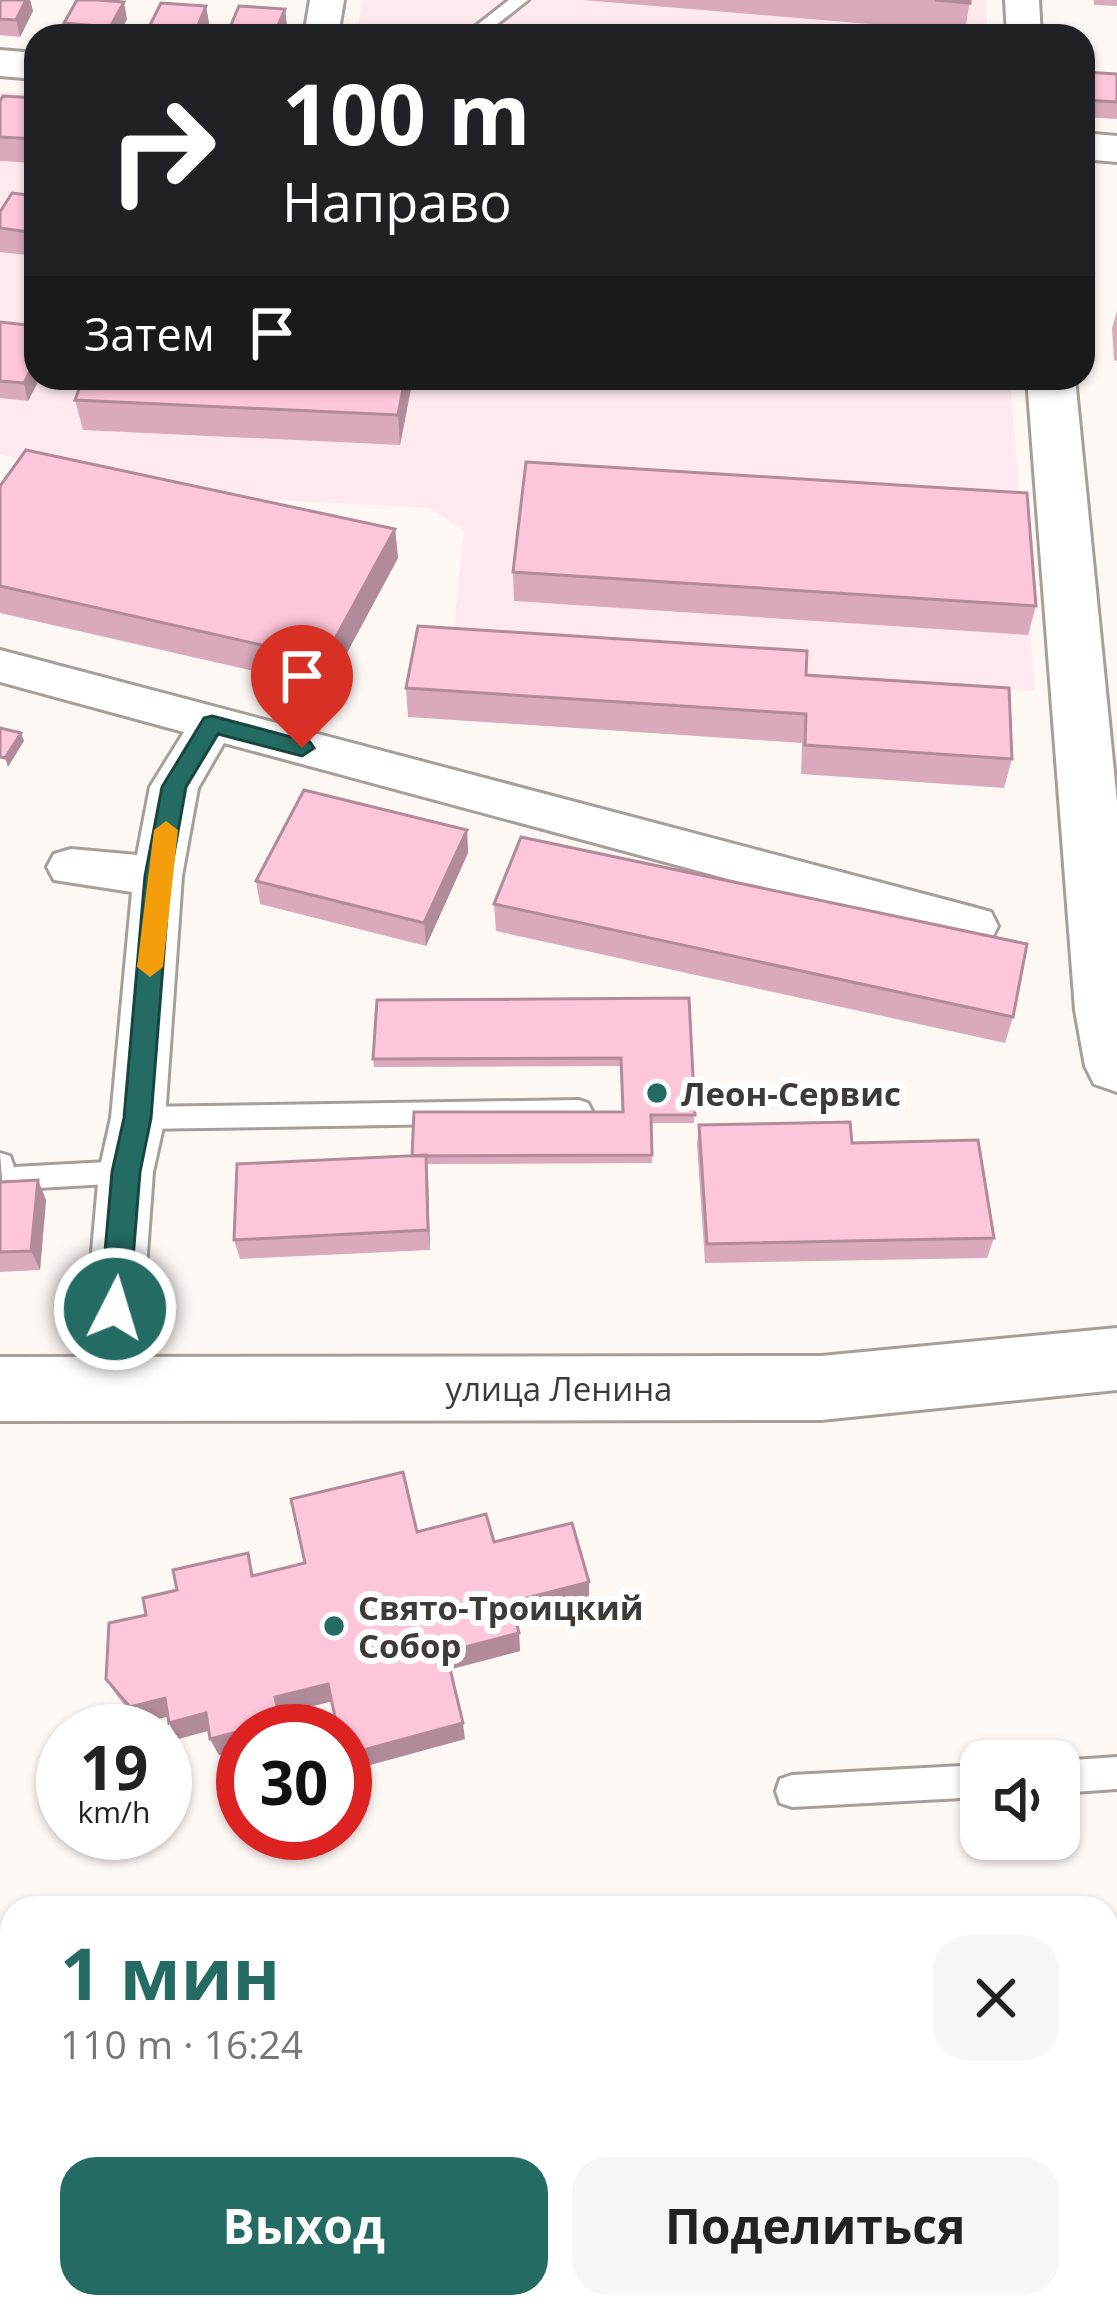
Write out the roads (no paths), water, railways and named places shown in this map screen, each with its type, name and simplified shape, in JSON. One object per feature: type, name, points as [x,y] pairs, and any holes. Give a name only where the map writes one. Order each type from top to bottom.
[{"type":"street","points":[[1052,390],[1106,1010],[1117,1066]]},
{"type":"street","points":[[0,666],[973,926]]},
{"type":"street","points":[[100,1387],[115,1309],[126,1172],[138,1118],[158,876],[174,787],[212,724]]},
{"type":"street","points":[[71,867],[158,876]]},
{"type":"street","name":"улица Ленина","points":[[0,1389],[821,1388],[1117,1359]]},
{"type":"lane","points":[[487,24],[520,0]]},
{"type":"lane","points":[[138,1118],[579,1111]]},
{"type":"lane","points":[[0,1164],[3,1179],[126,1172]]},
{"type":"lane","points":[[1080,1776],[1117,1774]]},
{"type":"lane","points":[[792,1791],[960,1782]]},
{"type":"place","name":"Леон-Сервис","points":[[657,1093]]},
{"type":"place","name":"Свято-Троицкий Собор","points":[[334,1626]]}]
